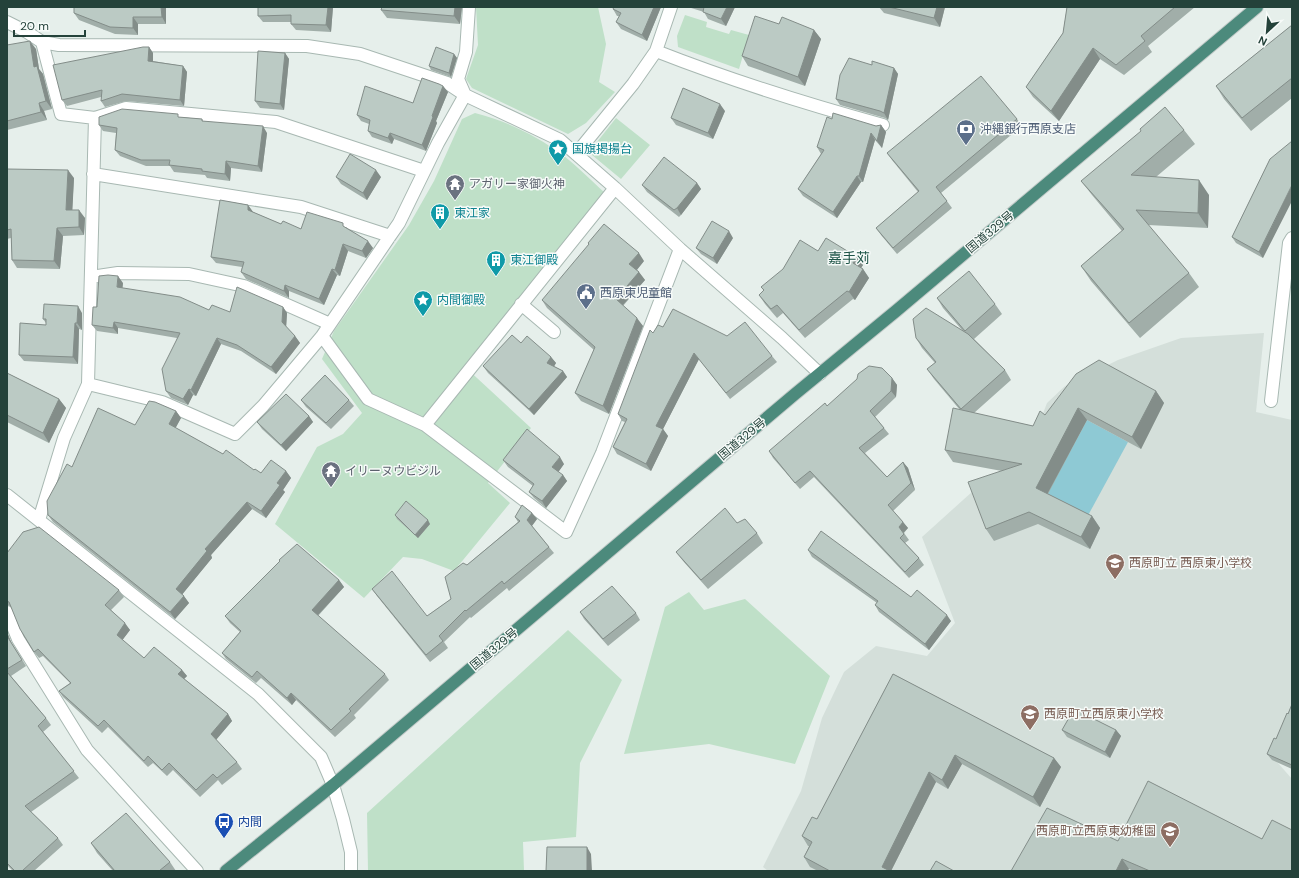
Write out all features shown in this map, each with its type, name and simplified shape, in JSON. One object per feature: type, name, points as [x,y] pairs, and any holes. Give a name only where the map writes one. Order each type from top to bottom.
[{"type":"highway","name":"国道329号","points":[[226,871],[333,785],[1257,7]]},
{"type":"street","points":[[465,95],[458,79],[466,52],[469,7]]},
{"type":"street","points":[[576,154],[633,84],[656,51],[671,7]]},
{"type":"street","points":[[7,22],[27,32],[42,42],[59,45],[307,46],[360,54],[447,83],[465,95],[560,140],[615,188],[680,249],[782,338],[820,374]]},
{"type":"street","points":[[42,42],[61,114],[95,118],[126,108],[276,122],[424,171]]},
{"type":"street","points":[[656,51],[755,86],[834,112],[883,126]]},
{"type":"street","points":[[88,384],[162,402],[235,434],[263,406],[322,336],[399,223],[438,143],[465,95]]},
{"type":"street","points":[[39,520],[64,438],[88,384],[95,118]]},
{"type":"street","points":[[93,174],[301,207],[390,236]]},
{"type":"street","points":[[425,425],[615,188]]},
{"type":"street","points":[[1271,402],[1289,243],[1292,238]]},
{"type":"street","points":[[322,336],[368,399],[425,425],[566,532],[602,453],[680,249]]},
{"type":"street","points":[[90,277],[118,272],[189,274],[244,286],[330,324]]},
{"type":"street","points":[[521,304],[554,332]]},
{"type":"street","points":[[7,495],[258,694],[321,757],[333,785],[351,852],[351,871]]},
{"type":"street","points":[[7,612],[18,640],[87,750],[197,871]]},
{"type":"shaded area","name":"西原町立 西原東小学校","points":[[1264,333],[1256,412],[1292,420],[1292,707],[1271,755],[1292,779],[1292,871],[768,871],[763,867],[801,791],[822,718],[844,672],[876,646],[927,656],[955,623],[922,537],[973,491],[1019,476],[1047,403],[1065,386],[1118,360],[1181,338]]},
{"type":"green space","points":[[476,7],[598,7],[606,44],[599,82],[615,92],[586,123],[568,134],[472,88],[466,79],[478,45]]},
{"type":"green space","points":[[685,15],[707,22],[706,27],[729,34],[731,30],[749,35],[739,69],[678,47],[677,36]]},
{"type":"green space","points":[[475,113],[499,120],[543,142],[580,169],[605,193],[464,366],[531,428],[488,483],[510,503],[454,571],[422,559],[403,557],[364,598],[275,524],[317,447],[343,434],[362,413],[322,359],[334,331],[409,225],[434,181],[462,119]]},
{"type":"green space","points":[[616,118],[650,145],[621,179],[592,155],[597,142]]},
{"type":"green space","points":[[689,592],[704,610],[745,599],[830,676],[795,764],[709,744],[624,754],[665,607]]},
{"type":"green space","points":[[568,630],[622,680],[580,763],[576,837],[523,842],[524,871],[368,871],[367,813]]},
{"type":"water","points":[[1087,420],[1128,442],[1085,521],[1044,500]]},
{"type":"building","points":[[74,7],[161,7],[162,17],[133,17],[133,28],[110,27],[74,13]]},
{"type":"building","points":[[258,7],[328,7],[326,25],[291,24],[291,15],[258,16]]},
{"type":"building","points":[[382,7],[455,7],[454,16],[381,10]]},
{"type":"building","points":[[614,7],[654,7],[642,35],[616,22],[621,13],[613,9]]},
{"type":"building","points":[[704,7],[727,7],[721,19],[703,12]]},
{"type":"building","points":[[889,7],[937,7],[934,18]]},
{"type":"building","points":[[1067,7],[1175,7],[1141,36],[1145,41],[1116,65],[1093,48],[1051,111],[1026,87],[1063,33]]},
{"type":"building","points":[[755,16],[779,24],[782,17],[814,30],[798,77],[742,56]]},
{"type":"building","points":[[1292,25],[1292,78],[1242,118],[1216,86]]},
{"type":"building","points":[[30,41],[34,67],[37,66],[46,101],[39,103],[41,112],[7,121],[7,45]]},
{"type":"building","points":[[149,47],[148,61],[183,66],[180,100],[122,94],[101,101],[102,90],[62,100],[53,65]]},
{"type":"building","points":[[436,47],[454,54],[449,73],[429,66]]},
{"type":"building","points":[[258,51],[285,53],[280,104],[255,101]]},
{"type":"building","points":[[849,58],[872,65],[872,61],[894,68],[884,113],[836,99],[840,75]]},
{"type":"building","points":[[981,76],[1017,119],[936,187],[947,201],[893,248],[876,228],[919,191],[887,153]]},
{"type":"building","points":[[422,78],[443,86],[422,145],[390,133],[388,138],[368,131],[370,120],[357,115],[365,86],[413,103]]},
{"type":"building","points":[[683,88],[720,104],[708,133],[671,118]]},
{"type":"building","points":[[1165,107],[1184,130],[1131,175],[1199,180],[1198,213],[1136,210],[1189,273],[1129,323],[1081,266],[1124,229],[1081,181],[1141,131],[1140,129]]},
{"type":"building","points":[[122,109],[178,114],[178,117],[202,119],[202,121],[263,126],[258,166],[226,161],[225,174],[202,171],[202,169],[169,165],[170,160],[141,160],[115,150],[117,128],[99,125],[99,117]]},
{"type":"building","points":[[833,113],[876,126],[881,125],[877,141],[871,133],[859,176],[857,176],[833,212],[798,189],[824,150],[817,147],[827,117],[832,119]]},
{"type":"building","points":[[1292,141],[1292,185],[1259,252],[1232,237],[1270,159]]},
{"type":"building","points":[[350,154],[376,170],[363,193],[336,177]]},
{"type":"building","points":[[664,157],[697,183],[674,210],[642,185]]},
{"type":"building","points":[[7,169],[68,170],[66,210],[79,210],[79,227],[57,228],[54,261],[12,260],[11,229],[7,230]]},
{"type":"building","points":[[220,200],[248,205],[248,210],[281,224],[283,221],[301,229],[307,212],[343,223],[343,226],[368,241],[362,251],[343,244],[335,270],[332,269],[319,299],[285,285],[284,291],[241,272],[244,262],[211,257]]},
{"type":"building","points":[[712,221],[729,231],[713,258],[696,248]]},
{"type":"building","points":[[604,224],[639,253],[629,264],[639,272],[616,299],[637,318],[603,406],[575,393],[595,347],[542,300]]},
{"type":"building","points":[[826,238],[857,257],[853,263],[863,269],[849,292],[847,291],[799,330],[777,305],[771,309],[759,295],[764,290],[761,287],[783,269],[800,240],[818,251]]},
{"type":"building","points":[[969,271],[995,304],[965,331],[937,298]]},
{"type":"building","points":[[99,276],[118,276],[117,287],[180,297],[209,310],[212,305],[230,312],[237,287],[283,307],[282,322],[295,336],[271,367],[237,345],[217,338],[191,390],[189,389],[183,399],[166,391],[162,369],[180,333],[114,322],[113,328],[92,325],[93,307],[97,307]]},
{"type":"building","points":[[44,304],[78,306],[77,323],[75,323],[73,357],[19,355],[20,323],[46,325],[46,319],[43,319]]},
{"type":"building","points":[[926,308],[968,334],[1005,370],[961,409],[927,369],[936,362],[916,338],[913,319]]},
{"type":"building","points":[[673,309],[727,336],[745,322],[772,356],[726,393],[694,353],[656,426],[663,429],[646,464],[613,447],[627,419],[618,414],[650,330],[653,333],[658,325],[663,327]]},
{"type":"building","points":[[512,335],[521,343],[527,336],[551,357],[547,363],[563,371],[529,409],[483,366]]},
{"type":"building","points":[[1099,360],[1156,391],[1132,437],[1078,408],[1036,488],[1092,516],[1081,537],[1029,512],[986,529],[968,482],[1022,464],[945,450],[953,408],[1033,426],[1040,411],[1045,415],[1076,374]]},
{"type":"building","points":[[869,366],[882,368],[892,378],[891,391],[870,411],[884,428],[859,448],[887,477],[903,462],[911,483],[888,505],[903,522],[899,527],[904,534],[900,538],[919,558],[905,572],[810,471],[795,483],[769,451],[825,403],[827,406],[857,379],[858,374]]},
{"type":"building","points":[[7,373],[59,399],[43,433],[7,415]]},
{"type":"building","points":[[325,375],[349,400],[326,423],[301,400]]},
{"type":"building","points":[[286,394],[309,416],[281,445],[257,422]]},
{"type":"building","points":[[149,401],[176,411],[169,424],[223,454],[226,450],[254,470],[255,469],[261,473],[271,460],[286,471],[277,483],[280,485],[261,511],[247,502],[205,549],[207,551],[176,589],[184,596],[170,612],[48,515],[47,501],[67,464],[72,467],[98,408],[135,425]]},
{"type":"building","points":[[527,429],[560,457],[552,467],[563,475],[542,501],[529,492],[534,484],[503,460]]},
{"type":"building","points":[[406,501],[428,520],[415,535],[395,515]]},
{"type":"building","points":[[522,505],[532,513],[527,520],[549,547],[504,584],[502,581],[466,611],[465,610],[439,636],[443,641],[426,655],[372,589],[392,571],[427,616],[451,599],[445,577],[463,563],[467,565],[520,521],[515,517]]},
{"type":"building","points":[[725,508],[737,523],[745,519],[757,533],[701,580],[676,552]]},
{"type":"building","points":[[39,527],[119,590],[105,605],[125,623],[117,635],[144,658],[154,647],[182,670],[178,674],[228,714],[211,734],[237,762],[217,778],[213,774],[196,790],[169,763],[162,770],[148,756],[144,761],[104,720],[98,726],[59,691],[71,683],[38,649],[34,652],[20,629],[9,602],[7,601],[7,553],[23,532]]},
{"type":"building","points":[[821,531],[911,597],[917,590],[947,615],[925,644],[875,605],[878,601],[808,550]]},
{"type":"building","points":[[297,544],[339,580],[312,610],[385,674],[349,709],[351,711],[331,730],[291,693],[287,698],[257,671],[252,677],[222,653],[241,631],[225,616],[280,561],[279,560]]},
{"type":"building","points":[[612,586],[636,613],[603,639],[580,612]]},
{"type":"building","points":[[7,636],[22,660],[7,669]]},
{"type":"building","points":[[7,672],[46,718],[38,726],[74,771],[25,806],[58,838],[22,871],[15,871],[7,863]]},
{"type":"building","points":[[893,674],[1054,758],[1033,797],[955,755],[942,780],[929,772],[882,867],[890,871],[830,871],[804,857],[812,842],[802,836],[812,817],[817,819]]},
{"type":"building","points":[[1292,704],[1292,765],[1267,754],[1274,738],[1276,739]]},
{"type":"building","points":[[1074,709],[1116,730],[1105,752],[1062,730]]},
{"type":"building","points":[[1148,781],[1262,839],[1272,820],[1292,830],[1292,871],[1150,871],[1122,859],[1116,871],[1011,871],[1047,808],[1118,841]]},
{"type":"building","points":[[126,813],[170,862],[159,871],[115,871],[91,843]]},
{"type":"building","points":[[547,847],[587,847],[587,871],[546,871]]},
{"type":"building","points":[[936,861],[954,871],[930,871]]},
{"type":"place","name":"沖縄銀行西原支店","points":[[966,146]]},
{"type":"place","name":"国旗掲揚台","points":[[558,166]]},
{"type":"place","name":"アガリー家御火神","points":[[455,201]]},
{"type":"place","name":"東江家","points":[[440,230]]},
{"type":"place","name":"東江御殿","points":[[496,277]]},
{"type":"place","name":"西原東児童館","points":[[586,310]]},
{"type":"place","name":"内間御殿","points":[[423,317]]},
{"type":"place","name":"イリーヌウビジル","points":[[331,488]]},
{"type":"place","name":"西原町立 西原東小学校","points":[[1115,580]]},
{"type":"place","name":"西原町立西原東小学校","points":[[1030,731]]},
{"type":"place","name":"内間","points":[[224,839]]},
{"type":"place","name":"西原町立西原東幼稚園","points":[[1170,848]]},
{"type":"district","name":"嘉手苅","points":[[849,258]]}]
